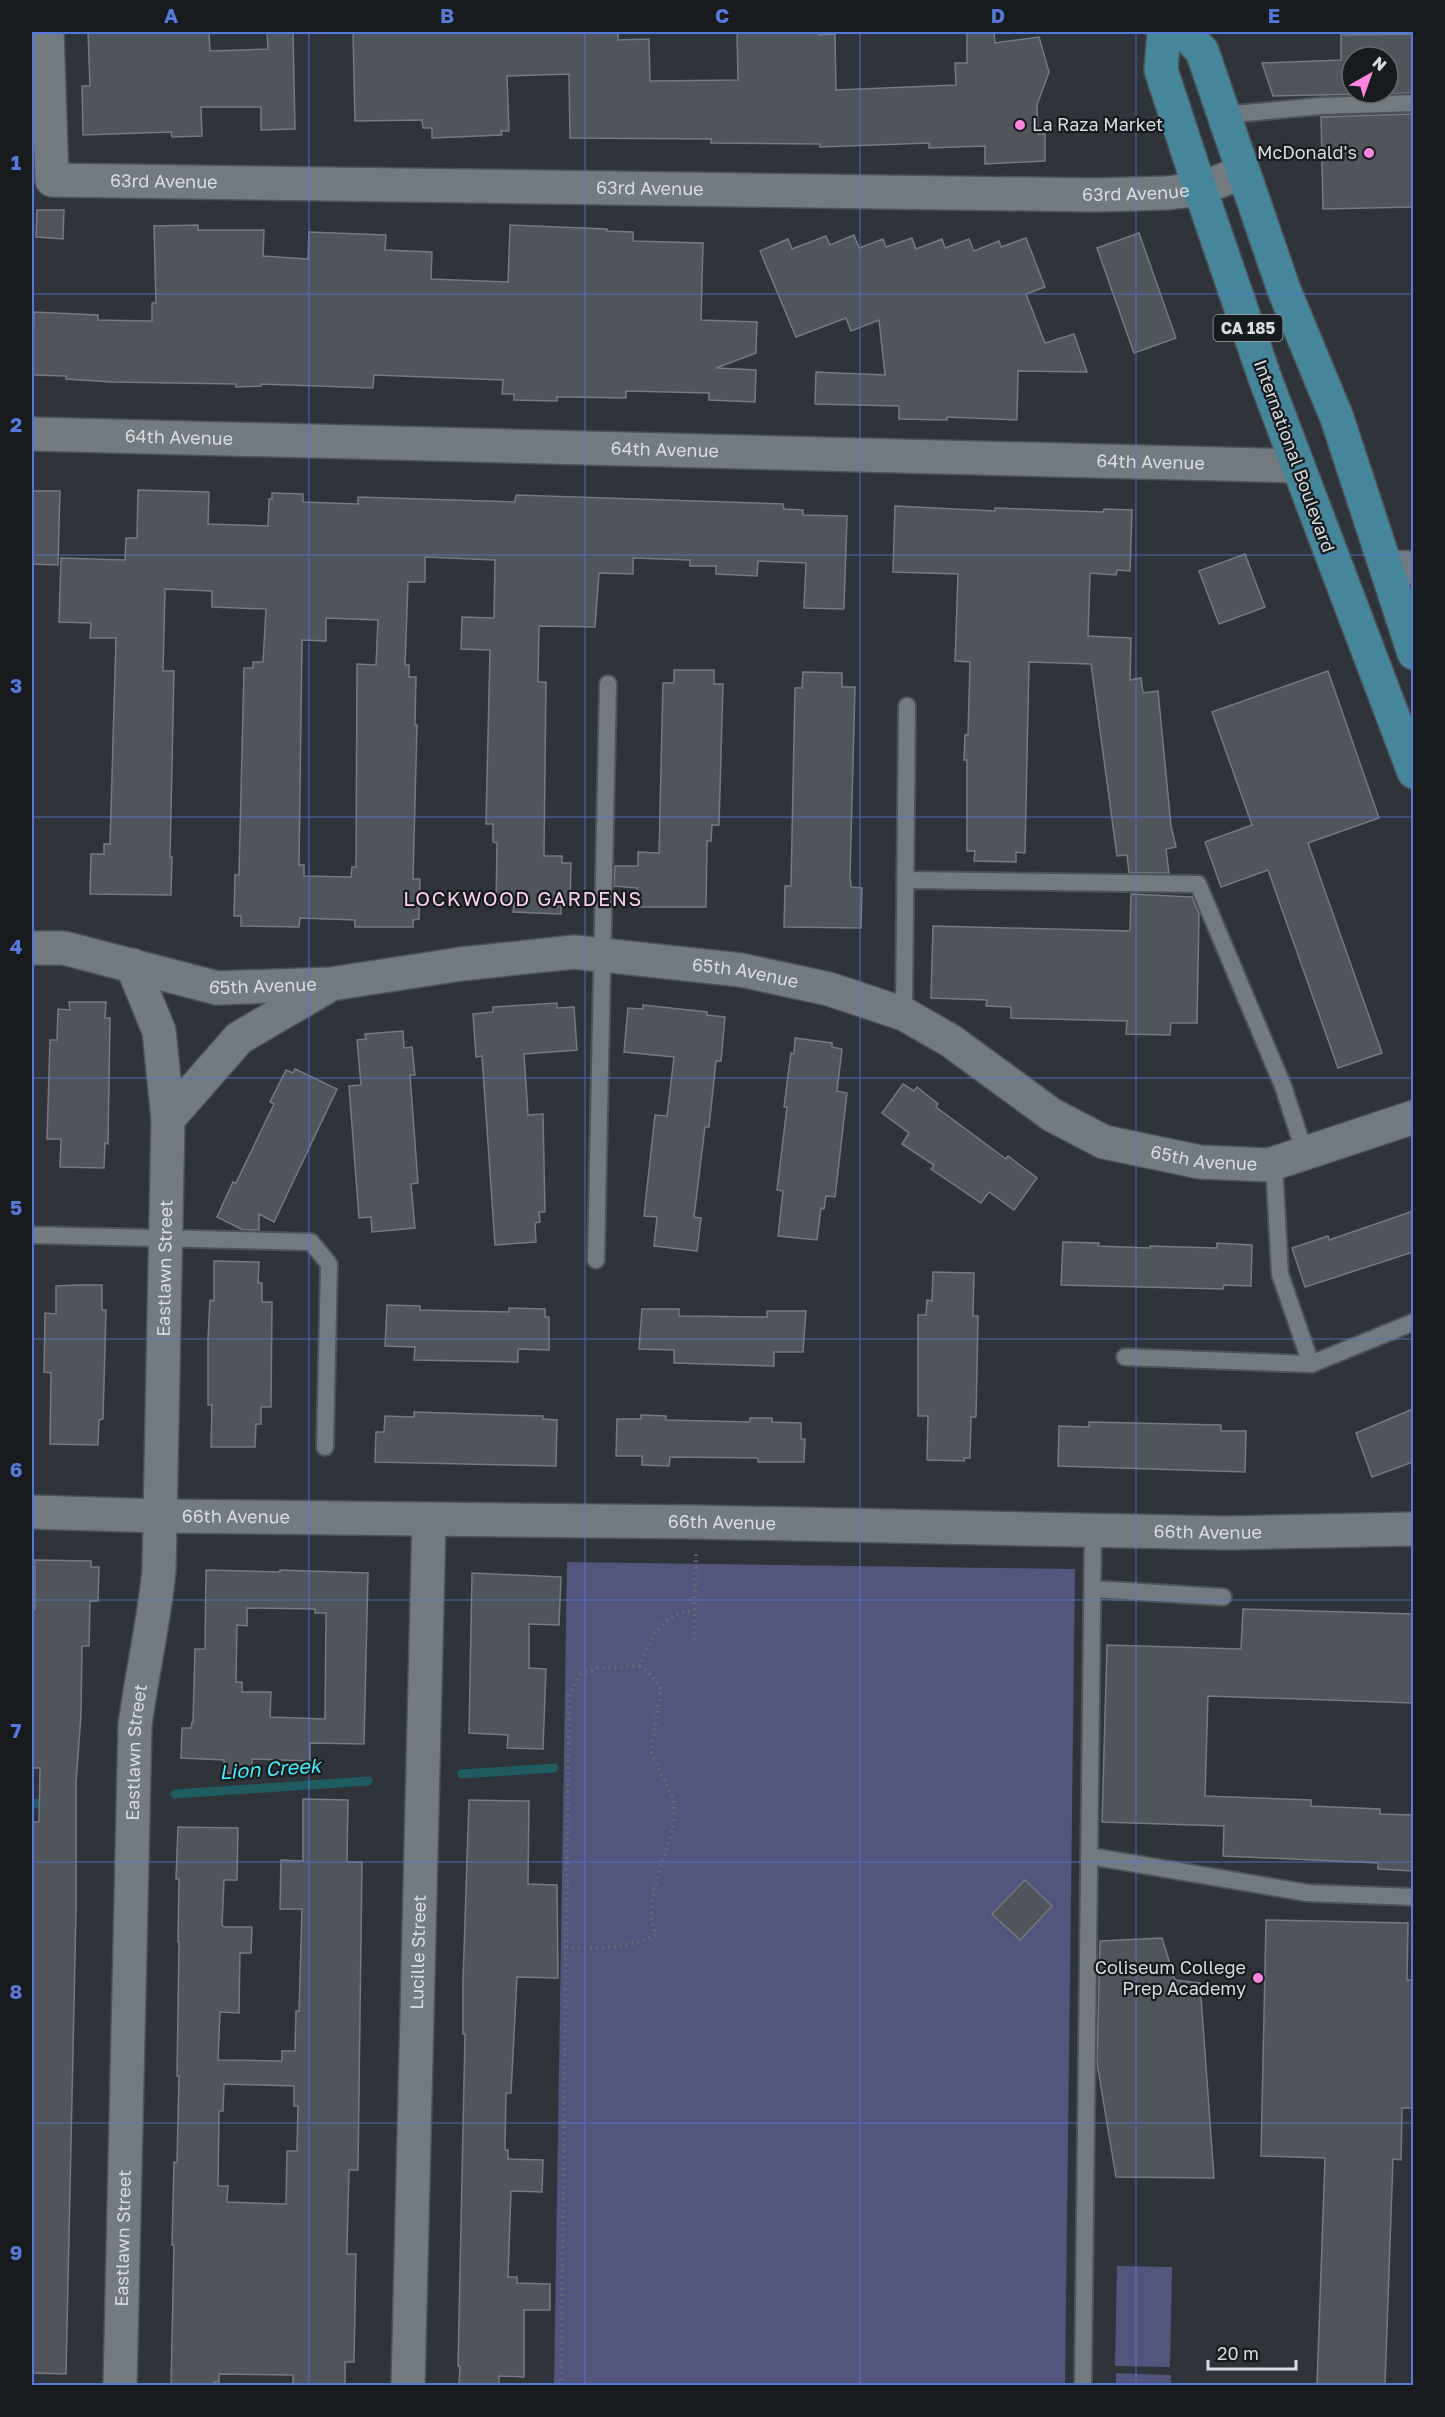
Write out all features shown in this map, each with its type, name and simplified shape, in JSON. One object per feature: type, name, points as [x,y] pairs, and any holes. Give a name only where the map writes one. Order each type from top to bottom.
[{"type":"main road","name":"International Boulevard","points":[[1164,32],[1161,70],[1200,189],[1269,389],[1413,772]]},
{"type":"main road","name":"CA 185","points":[[1184,32],[1202,51],[1284,290],[1400,567],[1413,653]]},
{"type":"street","name":"63rd Avenue","points":[[47,32],[52,180],[1076,195],[1167,193],[1200,189],[1243,172]]},
{"type":"street","name":"64th Avenue","points":[[32,434],[1298,466]]},
{"type":"street","name":"65th Avenue","points":[[32,948],[64,948],[217,988],[331,984],[460,964],[574,952],[741,970],[829,989],[904,1014],[951,1041],[1052,1116],[1104,1142],[1200,1162],[1274,1164],[1413,1117]]},
{"type":"street","name":"Eastlawn Street","points":[[120,2385],[135,1725],[155,1610],[159,1570],[168,1119],[159,1031],[132,965]]},
{"type":"street","points":[[168,1119],[238,1038],[331,984]]},
{"type":"street","name":"66th Avenue","points":[[32,1512],[1227,1533],[1413,1529]]},
{"type":"street","name":"Lucille Street","points":[[408,2385],[429,1519]]},
{"type":"lane","points":[[1224,115],[1321,106],[1413,103]]},
{"type":"lane","points":[[596,1260],[608,684]]},
{"type":"lane","points":[[904,1014],[907,706]]},
{"type":"lane","points":[[905,880],[1198,884],[1283,1086],[1305,1154]]},
{"type":"lane","points":[[1274,1164],[1280,1274],[1311,1364]]},
{"type":"lane","points":[[32,1235],[311,1242],[329,1264],[325,1447]]},
{"type":"lane","points":[[1125,1357],[1311,1364],[1413,1322]]},
{"type":"lane","points":[[1083,2385],[1093,1530]]},
{"type":"lane","points":[[1093,1589],[1223,1597]]},
{"type":"lane","points":[[1089,1856],[1308,1893],[1413,1897]]},
{"type":"path","points":[[694,1640],[696,1522]]},
{"type":"path","points":[[639,1666],[651,1640],[668,1618],[677,1612],[695,1610]]},
{"type":"path","points":[[561,2385],[566,1947],[569,1695],[581,1674],[598,1668],[639,1666],[651,1675],[661,1689],[651,1752],[674,1801],[673,1828],[654,1889],[651,1917],[656,1935],[635,1944],[614,1948],[566,1947]]},
{"type":"shaded area","points":[[567,1562],[1075,1569],[1065,2385],[554,2386]]},
{"type":"shaded area","points":[[1117,2266],[1172,2267],[1170,2367],[1115,2366]]},
{"type":"shaded area","points":[[1116,2373],[1171,2375],[1171,2385],[1116,2385]]},
{"type":"building","points":[[88,32],[209,32],[210,51],[268,49],[267,32],[293,32],[295,129],[261,130],[261,107],[201,107],[202,136],[172,137],[171,132],[83,135],[82,86],[90,86]]},
{"type":"building","points":[[353,32],[618,32],[618,40],[649,39],[650,81],[738,80],[737,32],[819,32],[819,35],[835,34],[836,90],[956,85],[955,63],[967,63],[967,32],[994,32],[995,43],[1039,37],[1049,72],[1037,105],[1038,134],[1045,134],[1045,161],[985,164],[985,146],[929,148],[929,143],[820,147],[820,144],[711,143],[711,139],[570,138],[569,74],[507,76],[509,131],[501,131],[502,135],[432,138],[432,128],[423,128],[422,120],[355,121]]},
{"type":"building","points":[[1413,34],[1413,93],[1400,93],[1400,45],[1341,45],[1341,35]]},
{"type":"building","points":[[1340,60],[1340,95],[1273,96],[1262,63]]},
{"type":"building","points":[[1413,114],[1413,207],[1323,209],[1321,117]]},
{"type":"building","points":[[37,210],[64,210],[63,239],[36,237]]},
{"type":"building","points":[[198,225],[198,230],[264,230],[263,256],[308,259],[309,232],[386,235],[385,250],[432,252],[431,279],[508,282],[510,225],[607,229],[607,231],[633,232],[633,241],[703,243],[701,320],[757,322],[756,353],[716,368],[756,370],[755,402],[709,400],[709,393],[626,391],[626,398],[557,397],[557,401],[514,400],[514,394],[502,394],[503,380],[374,375],[373,388],[261,384],[261,386],[236,387],[236,384],[112,382],[66,379],[66,376],[32,375],[34,312],[98,315],[98,320],[152,321],[152,303],[156,303],[154,226]]},
{"type":"building","points":[[1139,233],[1176,338],[1134,353],[1097,248]]},
{"type":"building","points":[[854,235],[859,248],[883,239],[886,247],[912,238],[916,249],[942,239],[945,248],[969,239],[974,251],[999,241],[1001,247],[1026,238],[1045,287],[1026,294],[1045,343],[1074,334],[1087,372],[1018,371],[1017,420],[947,417],[947,420],[899,419],[899,406],[815,404],[816,372],[885,375],[879,320],[851,331],[846,318],[796,337],[760,251],[788,239],[792,249],[826,236],[830,245]]},
{"type":"building","points":[[138,490],[209,492],[208,524],[268,526],[269,499],[272,499],[272,493],[303,494],[303,502],[358,504],[358,497],[515,502],[516,495],[783,504],[784,509],[803,510],[803,515],[847,516],[844,609],[804,608],[806,563],[758,561],[757,576],[716,574],[716,566],[690,566],[690,560],[633,558],[633,574],[599,573],[595,627],[539,626],[538,682],[546,682],[544,856],[562,856],[562,863],[571,863],[570,907],[561,906],[561,914],[513,912],[514,904],[496,903],[497,843],[493,842],[493,824],[486,824],[490,650],[461,649],[462,617],[494,618],[495,560],[425,557],[425,582],[408,582],[405,665],[409,665],[409,677],[416,677],[413,879],[420,879],[419,919],[413,920],[413,927],[355,927],[355,920],[300,918],[299,927],[241,926],[241,916],[234,916],[235,875],[239,875],[244,668],[253,668],[253,662],[263,662],[266,609],[212,607],[212,591],[165,589],[163,671],[174,671],[171,895],[90,894],[91,854],[104,854],[104,844],[110,844],[116,638],[90,638],[91,623],[59,622],[61,558],[125,560],[126,538],[137,538]],"holes":[[[326,618],[378,620],[376,665],[357,664],[356,867],[352,867],[351,877],[304,876],[304,865],[299,865],[302,640],[326,641]]]},
{"type":"building","points":[[32,491],[60,491],[58,565],[32,564]]},
{"type":"building","points":[[895,506],[995,511],[995,508],[1103,512],[1104,509],[1132,510],[1130,571],[1117,570],[1116,575],[1090,573],[1088,636],[1131,638],[1130,680],[1141,678],[1143,693],[1158,691],[1171,826],[1176,847],[1166,849],[1169,873],[1129,873],[1127,855],[1117,856],[1091,664],[1029,662],[1025,853],[1016,852],[1016,862],[974,861],[975,851],[967,851],[967,760],[964,760],[965,735],[968,735],[970,662],[955,661],[958,574],[893,572]]},
{"type":"building","points":[[1245,554],[1265,607],[1219,624],[1199,571]]},
{"type":"building","points":[[674,670],[714,670],[714,684],[723,684],[719,825],[712,825],[711,841],[707,841],[706,907],[637,907],[637,888],[614,886],[615,866],[638,866],[638,852],[659,853],[663,683],[674,683]]},
{"type":"building","points":[[1328,671],[1379,818],[1308,843],[1382,1053],[1338,1068],[1268,870],[1221,887],[1205,842],[1252,825],[1212,712]]},
{"type":"building","points":[[803,672],[842,673],[842,687],[855,687],[850,876],[851,887],[862,888],[861,928],[784,927],[785,886],[791,886],[795,688],[802,688]]},
{"type":"building","points":[[1131,894],[1192,897],[1199,914],[1197,1023],[1171,1023],[1170,1035],[1126,1034],[1127,1021],[1011,1018],[1011,1007],[986,1006],[987,1000],[931,998],[933,926],[1130,931]]},
{"type":"building","points":[[69,1002],[106,1002],[105,1018],[110,1018],[108,1144],[105,1143],[104,1168],[60,1167],[61,1139],[47,1139],[50,1040],[57,1040],[58,1009],[70,1010]]},
{"type":"building","points":[[557,1003],[557,1008],[574,1007],[577,1050],[524,1054],[528,1115],[543,1114],[545,1212],[539,1212],[540,1222],[535,1223],[536,1242],[495,1245],[482,1056],[476,1057],[473,1014],[493,1012],[493,1007]]},
{"type":"building","points":[[643,1005],[707,1012],[707,1015],[725,1017],[721,1061],[716,1061],[709,1127],[705,1127],[694,1217],[701,1218],[697,1251],[654,1246],[657,1217],[644,1216],[655,1115],[667,1116],[674,1057],[624,1052],[628,1008],[643,1009]]},
{"type":"building","points":[[403,1031],[404,1048],[412,1047],[415,1075],[410,1075],[418,1183],[411,1184],[415,1228],[372,1232],[371,1217],[359,1218],[349,1086],[361,1085],[357,1040],[366,1039],[365,1034]]},
{"type":"building","points":[[795,1038],[832,1043],[832,1047],[842,1049],[837,1091],[847,1093],[835,1197],[826,1196],[824,1209],[821,1208],[817,1240],[778,1236],[783,1191],[777,1190],[787,1107],[784,1107]]},
{"type":"building","points":[[295,1069],[337,1089],[274,1222],[259,1214],[259,1230],[243,1230],[217,1217],[274,1104],[270,1102],[286,1070],[293,1073]]},
{"type":"building","points":[[903,1084],[914,1091],[917,1087],[938,1104],[936,1107],[1006,1159],[1008,1156],[1037,1178],[1014,1210],[989,1192],[981,1203],[931,1169],[934,1165],[902,1144],[909,1133],[882,1113]]},
{"type":"building","points":[[1413,1211],[1413,1252],[1305,1287],[1292,1248],[1328,1236],[1329,1240]]},
{"type":"building","points":[[1063,1242],[1150,1248],[1150,1246],[1217,1248],[1217,1243],[1252,1245],[1251,1286],[1224,1285],[1223,1289],[1061,1285]]},
{"type":"building","points":[[214,1261],[259,1262],[258,1283],[262,1283],[262,1302],[272,1302],[271,1407],[261,1407],[261,1424],[256,1424],[255,1447],[211,1447],[212,1405],[208,1405],[208,1339],[210,1300],[214,1301]]},
{"type":"building","points":[[933,1272],[974,1273],[973,1316],[978,1316],[976,1417],[971,1417],[970,1458],[964,1458],[964,1461],[927,1460],[928,1416],[918,1416],[918,1315],[926,1315],[927,1300],[932,1301]]},
{"type":"building","points":[[102,1285],[102,1310],[106,1310],[103,1419],[99,1420],[98,1445],[50,1444],[51,1373],[44,1372],[45,1313],[56,1314],[56,1286]]},
{"type":"building","points":[[387,1305],[420,1306],[420,1310],[509,1312],[509,1308],[545,1309],[545,1317],[549,1317],[549,1350],[518,1349],[518,1362],[414,1360],[415,1347],[385,1346]]},
{"type":"building","points":[[642,1309],[679,1309],[679,1316],[767,1317],[767,1311],[806,1311],[803,1352],[774,1352],[774,1366],[674,1363],[674,1350],[639,1349]]},
{"type":"building","points":[[1413,1409],[1413,1462],[1372,1477],[1356,1433]]},
{"type":"building","points":[[414,1412],[543,1416],[543,1419],[557,1420],[556,1466],[375,1462],[376,1432],[384,1432],[385,1416],[414,1417]]},
{"type":"building","points":[[641,1415],[666,1416],[666,1420],[750,1422],[750,1418],[772,1418],[772,1422],[801,1423],[801,1439],[805,1439],[804,1462],[758,1462],[758,1458],[670,1457],[669,1466],[642,1465],[642,1456],[616,1456],[617,1419],[641,1419]]},
{"type":"building","points":[[1089,1422],[1221,1425],[1221,1431],[1246,1431],[1245,1472],[1058,1466],[1059,1426],[1089,1427]]},
{"type":"building","points":[[35,1560],[91,1561],[91,1567],[99,1567],[98,1601],[90,1601],[89,1646],[82,1646],[81,1715],[76,1783],[76,1912],[66,2374],[32,2373],[32,1822],[39,1822],[40,1768],[32,1768],[32,1609],[35,1609]]},
{"type":"building","points":[[206,1570],[368,1573],[364,1744],[310,1743],[310,1761],[252,1759],[252,1774],[224,1773],[224,1760],[181,1758],[182,1728],[191,1728],[193,1722],[195,1649],[205,1649]],"holes":[[[247,1608],[315,1609],[315,1613],[326,1613],[325,1719],[270,1717],[271,1692],[242,1692],[242,1682],[236,1682],[237,1625],[247,1626]]]},
{"type":"building","points":[[472,1573],[561,1577],[559,1625],[529,1624],[529,1668],[546,1669],[543,1749],[507,1748],[508,1735],[469,1733]]},
{"type":"building","points":[[1243,1609],[1413,1614],[1413,1703],[1208,1696],[1205,1796],[1311,1800],[1311,1806],[1380,1809],[1380,1814],[1413,1815],[1413,1871],[1378,1869],[1378,1863],[1223,1856],[1224,1826],[1102,1822],[1107,1645],[1241,1649]]},
{"type":"building","points":[[303,1799],[348,1800],[347,1862],[362,1862],[358,2170],[349,2170],[347,2248],[347,2254],[356,2254],[354,2362],[345,2362],[345,2385],[293,2385],[293,2375],[219,2374],[219,2382],[214,2382],[214,2385],[171,2385],[174,2162],[177,2162],[179,2076],[177,2076],[179,1879],[176,1879],[178,1827],[238,1828],[237,1880],[224,1880],[222,1925],[252,1927],[251,1953],[240,1953],[239,2013],[220,2012],[218,2060],[282,2061],[282,2051],[295,2051],[296,2011],[299,2011],[302,1909],[280,1909],[281,1860],[303,1861]],"holes":[[[224,2084],[294,2086],[294,2106],[298,2106],[297,2151],[287,2151],[286,2204],[227,2202],[228,2186],[218,2186],[219,2111],[223,2111]]]},
{"type":"building","points":[[469,1800],[529,1801],[528,1884],[557,1885],[558,1978],[517,1977],[511,2093],[506,2093],[505,2150],[508,2150],[508,2159],[543,2160],[542,2192],[511,2191],[508,2277],[517,2277],[517,2283],[550,2284],[550,2310],[524,2310],[524,2377],[499,2376],[499,2385],[459,2385],[460,2366],[458,2366],[465,2034],[463,2034],[463,1981]]},
{"type":"building","points":[[1025,1880],[1052,1906],[1020,1940],[992,1914]]},
{"type":"building","points":[[1266,1920],[1408,1923],[1407,1980],[1413,1980],[1413,2108],[1402,2108],[1401,2160],[1393,2159],[1385,2385],[1317,2385],[1325,2158],[1261,2156]]},
{"type":"building","points":[[1162,1938],[1175,1980],[1200,1983],[1214,2178],[1116,2177],[1097,2063],[1100,1941]]},
{"type":"waterway","name":"Lion Creek","points":[[462,1774],[554,1768]]},
{"type":"waterway","name":"Lion Creek","points":[[175,1794],[368,1781]]},
{"type":"waterway","name":"Lion Creek","points":[[32,1804],[51,1802]]},
{"type":"place","name":"La Raza Market","points":[[1020,125]]},
{"type":"place","name":"McDonald's","points":[[1369,153]]},
{"type":"place","name":"Coliseum College Prep Academy","points":[[1258,1978]]},
{"type":"district","name":"LOCKWOOD GARDENS","points":[[523,899]]}]
